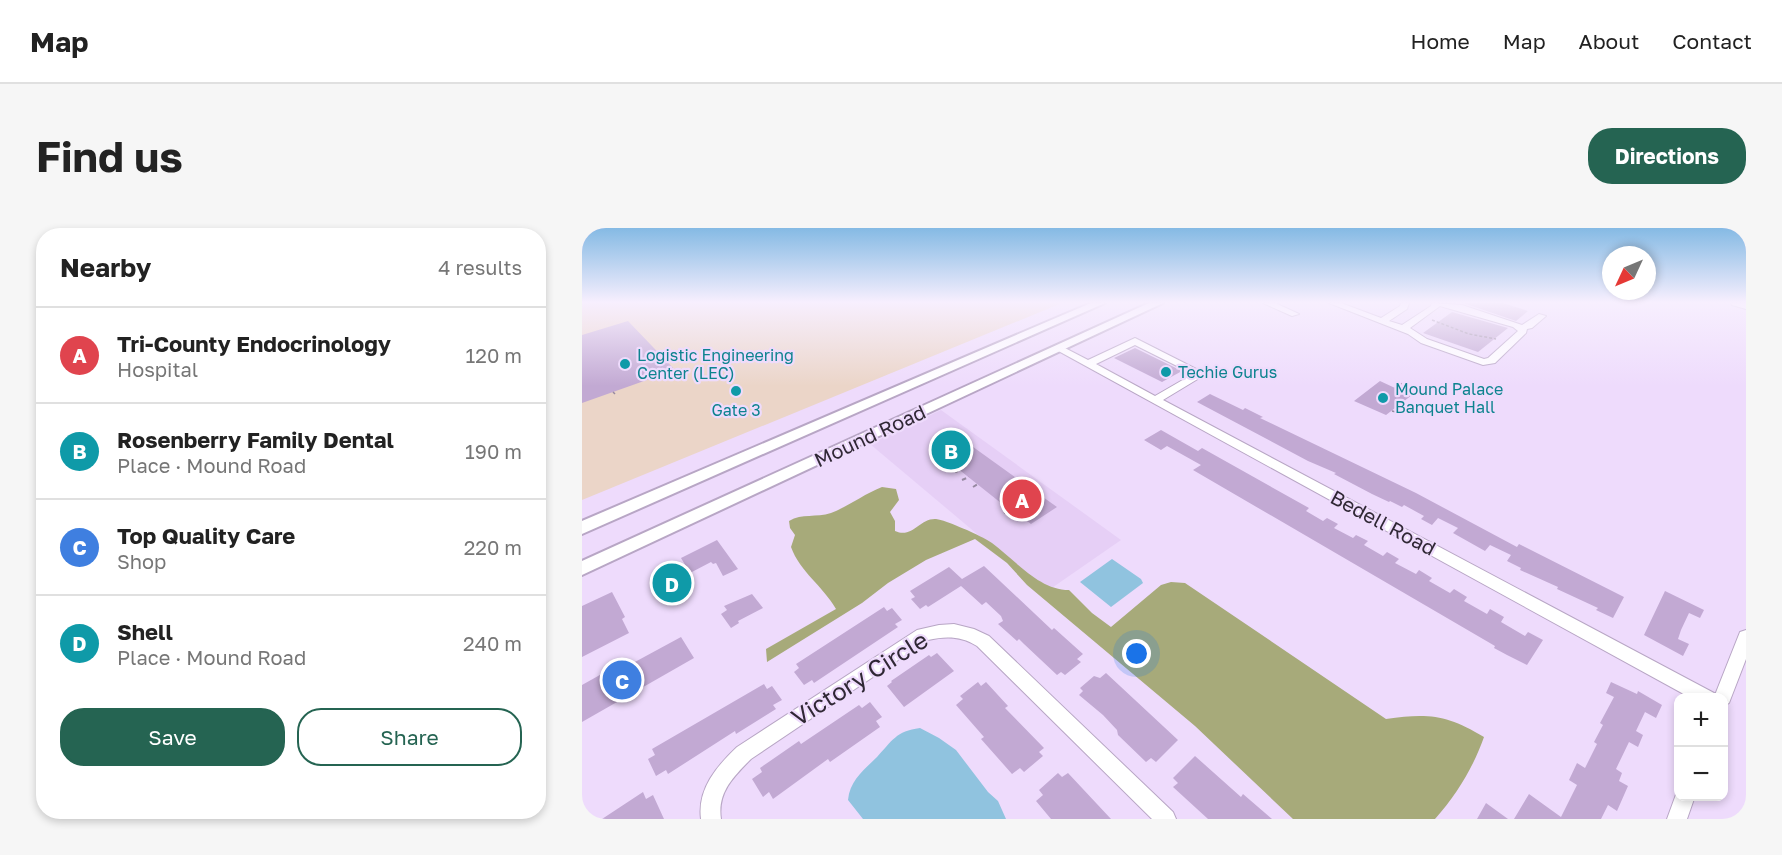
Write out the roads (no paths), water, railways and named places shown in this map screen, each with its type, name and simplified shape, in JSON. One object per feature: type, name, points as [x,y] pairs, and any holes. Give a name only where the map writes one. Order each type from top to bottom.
[{"type":"main road","name":"Mound Road","points":[[582,528],[1037,331]]},
{"type":"main road","points":[[1066,331],[1088,335]]},
{"type":"main road","name":"Mound Road","points":[[582,568],[1098,331]]},
{"type":"main road","points":[[975,358],[990,365],[994,372],[976,387]]},
{"type":"main road","points":[[582,537],[775,453],[786,440]]},
{"type":"street","points":[[1406,331],[1424,341],[1486,362],[1491,361],[1522,331]]},
{"type":"street","points":[[1088,364],[1135,341],[1201,374],[1155,400]]},
{"type":"street","name":"Bedell Road","points":[[1058,348],[1699,693]]},
{"type":"street","name":"Victory Circle","points":[[711,819],[712,799],[718,782],[728,768],[744,753],[923,635],[940,630],[954,630],[970,633],[983,640],[1166,819]]},
{"type":"street","points":[[1725,693],[1746,637]]},
{"type":"street","points":[[1677,819],[1683,801]]},
{"type":"water","points":[[1112,559],[1141,579],[1143,583],[1111,607],[1080,582]]},
{"type":"water","points":[[920,728],[956,750],[988,792],[998,801],[1006,819],[863,819],[848,800],[855,781],[895,738],[912,729]]},
{"type":"place","name":"Logistic Engineering Center (LEC)","points":[[625,364]]},
{"type":"place","name":"Techie Gurus","points":[[1166,372]]},
{"type":"place","name":"Gate 3","points":[[736,391]]},
{"type":"place","name":"Mound Palace Banquet Hall","points":[[1383,398]]},
{"type":"place","name":"Rosenberry Family Dental","points":[[951,450]]},
{"type":"place","name":"Tri-County Endocrinology","points":[[1022,499]]},
{"type":"place","name":"Shell","points":[[672,583]]},
{"type":"place","name":"Top Quality Care","points":[[622,680]]}]
